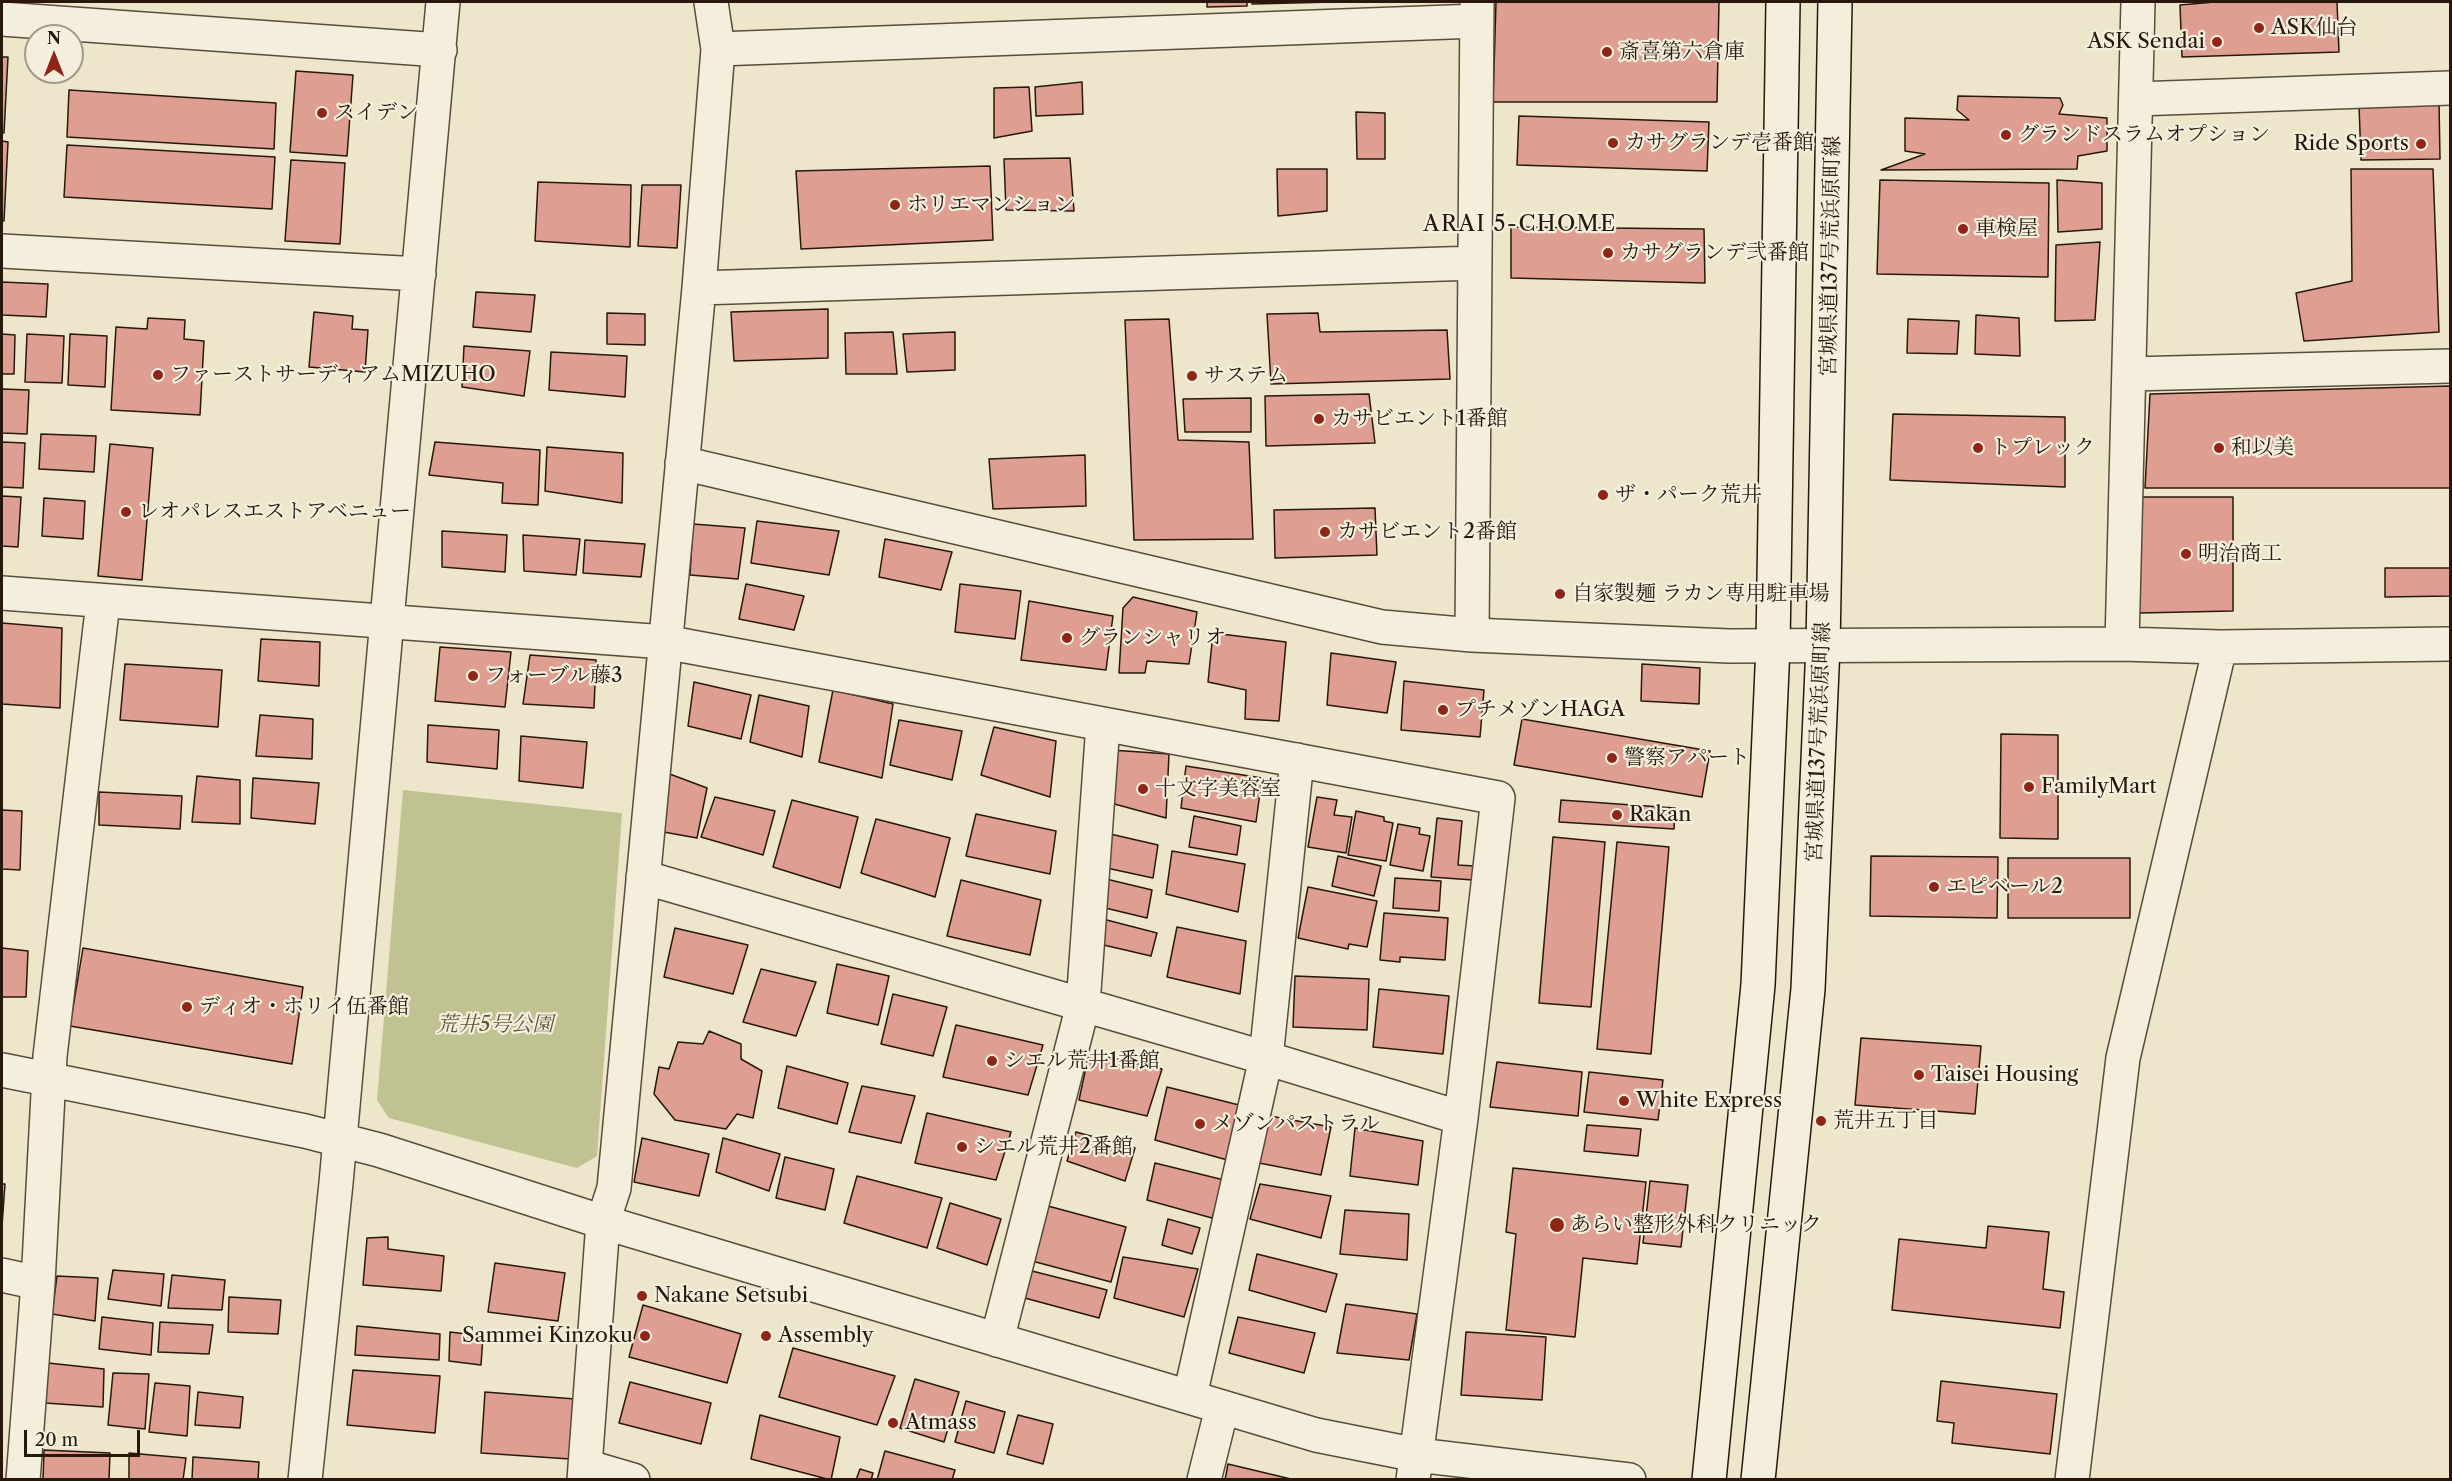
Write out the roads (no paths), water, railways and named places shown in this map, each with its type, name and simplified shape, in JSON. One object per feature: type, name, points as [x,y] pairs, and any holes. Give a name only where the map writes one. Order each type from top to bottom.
[{"type":"street","points":[[305,1479],[340,1140],[443,2]]},
{"type":"street","points":[[633,1479],[585,1473],[603,1222],[614,1188],[699,288],[718,49],[711,2]]},
{"type":"street","points":[[1709,1479],[1758,985],[1773,646],[1783,2]]},
{"type":"street","name":"宮城県道137号荒浜原町線","points":[[1758,1479],[1808,989],[1823,646],[1835,2]]},
{"type":"street","points":[[2122,644],[2138,2]]},
{"type":"street","points":[[718,49],[1477,11],[1472,635]]},
{"type":"street","points":[[2,19],[440,50]]},
{"type":"street","points":[[2136,99],[2451,88]]},
{"type":"street","points":[[2,251],[419,274]]},
{"type":"street","points":[[699,288],[1475,263]]},
{"type":"street","points":[[2130,374],[2451,366]]},
{"type":"street","points":[[682,463],[1382,627],[1472,635],[1773,646],[2122,644],[2220,647],[2451,644]]},
{"type":"street","points":[[2,593],[665,642],[1498,798],[1461,1118],[1415,1467]]},
{"type":"street","points":[[23,1479],[38,1283],[48,1081],[103,602]]},
{"type":"street","points":[[2072,1479],[2123,1058],[2220,647]]},
{"type":"street","points":[[997,1340],[1083,1005],[1103,724]]},
{"type":"street","points":[[1190,1396],[1266,1058],[1297,760]]},
{"type":"street","points":[[643,876],[1266,1058],[1461,1118]]},
{"type":"street","points":[[2,1070],[305,1131],[379,1150],[603,1222],[1190,1396],[1222,1408],[1415,1467],[1629,1479]]},
{"type":"street","points":[[2,1275],[38,1283]]},
{"type":"street","points":[[1204,1479],[1222,1408]]},
{"type":"place","name":"ASK仙台","points":[[2259,28]]},
{"type":"place","name":"ASK Sendai","points":[[2217,42]]},
{"type":"place","name":"斎喜第六倉庫","points":[[1607,52]]},
{"type":"place","name":"スイデン","points":[[322,113]]},
{"type":"place","name":"グランドスラムオプション","points":[[2006,135]]},
{"type":"place","name":"カサグランデ壱番館","points":[[1613,143]]},
{"type":"place","name":"Ride Sports","points":[[2421,144]]},
{"type":"place","name":"ホリエマンション","points":[[895,205]]},
{"type":"place","name":"車検屋","points":[[1963,229]]},
{"type":"place","name":"カサグランデ弐番館","points":[[1608,253]]},
{"type":"place","name":"ファーストサーディアムMIZUHO","points":[[158,375]]},
{"type":"place","name":"サステム","points":[[1192,376]]},
{"type":"place","name":"カサビエント1番館","points":[[1319,419]]},
{"type":"place","name":"トプレック","points":[[1978,448]]},
{"type":"place","name":"和以美","points":[[2219,448]]},
{"type":"place","name":"ザ・パーク荒井","points":[[1603,495]]},
{"type":"place","name":"レオパレスエストアベニュー","points":[[126,512]]},
{"type":"place","name":"カサビエント2番館","points":[[1325,532]]},
{"type":"place","name":"明治商工","points":[[2186,554]]},
{"type":"place","name":"自家製麺 ラカン専用駐車場","points":[[1560,594]]},
{"type":"place","name":"グランシャリオ","points":[[1067,638]]},
{"type":"place","name":"フォーブル藤3","points":[[473,676]]},
{"type":"place","name":"プチメゾンHAGA","points":[[1443,710]]},
{"type":"place","name":"警察アパート","points":[[1612,758]]},
{"type":"place","name":"FamilyMart","points":[[2029,787]]},
{"type":"place","name":"十文字美容室","points":[[1143,789]]},
{"type":"place","name":"Rakan","points":[[1617,815]]},
{"type":"place","name":"エピベール2","points":[[1934,887]]},
{"type":"place","name":"ディオ・ホリイ伍番館","points":[[187,1007]]},
{"type":"place","name":"シエル荒井1番館","points":[[992,1061]]},
{"type":"place","name":"Taisei Housing","points":[[1919,1075]]},
{"type":"place","name":"White Express","points":[[1624,1101]]},
{"type":"place","name":"荒井五丁目","points":[[1821,1121]]},
{"type":"place","name":"メゾンパストラル","points":[[1200,1124]]},
{"type":"place","name":"シエル荒井2番館","points":[[962,1147]]},
{"type":"place","name":"あらい整形外科クリニック","points":[[1557,1225]]},
{"type":"place","name":"Nakane Setsubi","points":[[642,1296]]},
{"type":"place","name":"Sammei Kinzoku","points":[[645,1336]]},
{"type":"place","name":"Assembly","points":[[766,1336]]},
{"type":"place","name":"Atmass","points":[[893,1423]]},
{"type":"district","name":"ARAI 5-CHOME","points":[[1520,225]]},
{"type":"park label","name":"荒井5号公園","points":[[495,1025]]}]
